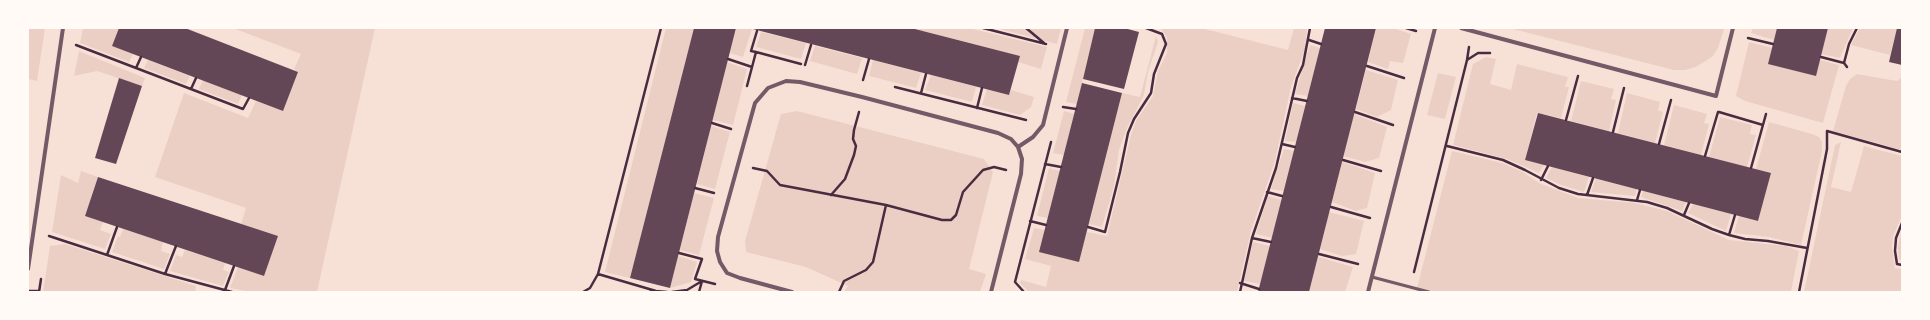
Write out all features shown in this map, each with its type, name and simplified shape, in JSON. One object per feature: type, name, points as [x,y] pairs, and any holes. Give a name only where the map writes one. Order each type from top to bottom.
[{"type":"street","points":[[28,269],[63,28]]},
{"type":"street","points":[[1018,147],[1033,137],[1043,124],[1067,28]]},
{"type":"street","points":[[1368,292],[1435,28]]},
{"type":"street","points":[[1462,28],[1716,96],[1733,28]]},
{"type":"street","points":[[792,292],[727,273],[720,262],[717,251],[718,237],[755,103],[768,88],[786,81],[800,82],[862,97],[998,133],[1011,138],[1018,147],[1022,159],[1021,174],[991,292]]},
{"type":"lane","points":[[1372,277],[1429,292]]},
{"type":"path","points":[[583,292],[590,288],[598,274],[661,28]]},
{"type":"path","points":[[983,28],[1062,48]]},
{"type":"path","points":[[1026,28],[1044,43]]},
{"type":"path","points":[[1088,228],[1104,232],[1120,172],[1128,133],[1134,119],[1151,92],[1154,74],[1166,44],[1162,34],[1146,28]]},
{"type":"path","points":[[1240,292],[1240,283],[1252,238],[1268,192],[1282,144],[1292,98],[1309,40],[1310,28]]},
{"type":"path","points":[[1406,28],[1416,31]]},
{"type":"path","points":[[1844,63],[1849,44],[1857,28]]},
{"type":"path","points":[[757,31],[751,51],[812,67]]},
{"type":"path","points":[[1748,38],[1773,44]]},
{"type":"path","points":[[61,39],[243,109],[249,98]]},
{"type":"path","points":[[1309,40],[1321,44]]},
{"type":"path","points":[[805,66],[811,45]]},
{"type":"path","points":[[746,88],[756,52]]},
{"type":"path","points":[[1410,287],[1447,146],[1467,60],[1478,53],[1497,55]]},
{"type":"path","points":[[136,68],[141,57]]},
{"type":"path","points":[[1821,57],[1844,63],[1847,67]]},
{"type":"path","points":[[728,59],[752,67]]},
{"type":"path","points":[[863,80],[869,59]]},
{"type":"path","points":[[1366,66],[1404,78]]},
{"type":"path","points":[[921,93],[926,74]]},
{"type":"path","points":[[1571,74],[1586,78]]},
{"type":"path","points":[[1566,120],[1578,76]]},
{"type":"path","points":[[191,89],[196,78]]},
{"type":"path","points":[[831,195],[845,179],[856,146],[853,139],[854,130],[862,97],[868,81],[856,78]]},
{"type":"path","points":[[891,86],[1055,128],[1030,221],[1016,282],[1024,292]]},
{"type":"path","points":[[1613,132],[1625,88],[1617,86]]},
{"type":"path","points":[[977,108],[982,88]]},
{"type":"path","points":[[1292,98],[1306,101]]},
{"type":"path","points":[[1659,144],[1671,99],[1678,101]]},
{"type":"path","points":[[1060,106],[1076,109]]},
{"type":"path","points":[[1711,110],[1763,125]]},
{"type":"path","points":[[1355,112],[1392,125]]},
{"type":"path","points":[[1705,156],[1718,112]]},
{"type":"path","points":[[1751,168],[1766,114]]},
{"type":"path","points":[[712,123],[735,130]]},
{"type":"path","points":[[1799,292],[1827,149],[1827,131],[1902,152]]},
{"type":"path","points":[[1282,144],[1295,147]]},
{"type":"path","points":[[1447,146],[1503,160],[1559,188],[1587,195],[1637,200],[1668,208],[1712,229],[1729,235],[1745,239],[1768,241],[1807,248]]},
{"type":"path","points":[[1342,160],[1381,171]]},
{"type":"path","points":[[739,164],[767,171],[780,185],[886,205],[942,220],[951,220],[956,215],[963,192],[983,170],[994,167],[1041,178]]},
{"type":"path","points":[[1045,164],[1061,167]]},
{"type":"path","points":[[1542,180],[1548,166]]},
{"type":"path","points":[[1587,195],[1593,178]]},
{"type":"path","points":[[696,188],[718,194]]},
{"type":"path","points":[[1637,200],[1640,190]]},
{"type":"path","points":[[1268,192],[1282,196]]},
{"type":"path","points":[[1684,215],[1689,203]]},
{"type":"path","points":[[839,292],[844,281],[866,270],[873,262],[886,205]]},
{"type":"path","points":[[1331,207],[1370,218]]},
{"type":"path","points":[[1729,235],[1735,215]]},
{"type":"path","points":[[1030,221],[1046,225]]},
{"type":"path","points":[[1902,223],[1896,238],[1895,251],[1897,264],[1902,265]]},
{"type":"path","points":[[107,255],[117,227]]},
{"type":"path","points":[[34,232],[165,274],[232,292]]},
{"type":"path","points":[[1252,238],[1271,242]]},
{"type":"path","points":[[165,274],[176,246]]},
{"type":"path","points":[[704,252],[696,279],[718,285]]},
{"type":"path","points":[[679,253],[702,259]]},
{"type":"path","points":[[1319,254],[1359,264]]},
{"type":"path","points":[[225,290],[234,266]]},
{"type":"path","points":[[598,274],[656,291],[667,292]]},
{"type":"path","points":[[672,292],[687,290],[702,281]]},
{"type":"path","points":[[699,292],[702,281]]},
{"type":"path","points":[[1240,283],[1259,289]]},
{"type":"path","points":[[590,288],[592,292]]},
{"type":"path","points":[[28,291],[39,291]]},
{"type":"path","points":[[650,292],[656,291]]},
{"type":"shaded area","points":[[28,28],[45,28],[37,81],[28,79]]},
{"type":"shaded area","points":[[83,28],[119,28],[112,46],[133,54],[129,62],[80,43]]},
{"type":"shaded area","points":[[233,28],[375,28],[317,292],[250,292],[230,288],[238,267],[264,276],[277,236],[241,224],[246,208],[155,177],[184,93],[248,118],[256,101],[283,111],[298,72],[294,69],[301,54]]},
{"type":"shaded area","points":[[666,28],[694,28],[630,278],[605,272]]},
{"type":"shaded area","points":[[736,28],[752,29],[743,57],[730,53]]},
{"type":"shaded area","points":[[911,28],[969,28],[1047,47],[1041,69],[1018,62],[1020,56]]},
{"type":"shaded area","points":[[996,28],[1061,28],[1057,44]]},
{"type":"shaded area","points":[[1085,28],[1095,28],[1077,104],[1066,102]]},
{"type":"shaded area","points":[[1161,28],[1201,28],[1288,50],[1294,28],[1307,28],[1305,49],[1291,87],[1275,161],[1251,231],[1237,292],[1029,292],[1020,283],[1021,280],[1046,287],[1051,266],[1025,259],[1034,228],[1045,230],[1079,262],[1087,232],[1107,236],[1131,135],[1136,121],[1153,96],[1158,71],[1167,53],[1167,38]]},
{"type":"shaded area","points":[[1376,28],[1393,28],[1411,34],[1403,63],[1390,61],[1388,69],[1368,62]]},
{"type":"shaded area","points":[[1509,28],[1724,29],[1718,48],[1713,56],[1696,67],[1685,70],[1674,70]]},
{"type":"shaded area","points":[[1753,28],[1777,28],[1774,40],[1751,33]]},
{"type":"shaded area","points":[[1828,28],[1853,28],[1840,58],[1821,54]]},
{"type":"shaded area","points":[[1860,28],[1897,28],[1890,55],[1851,45]]},
{"type":"shaded area","points":[[761,32],[806,43],[801,59],[756,47]]},
{"type":"shaded area","points":[[1156,36],[1158,42],[1148,72],[1144,95],[1127,128],[1119,150],[1114,186],[1102,227],[1089,224],[1122,93],[1140,97]]},
{"type":"shaded area","points":[[1749,42],[1839,65],[1823,123],[1745,101],[1736,96]]},
{"type":"shaded area","points":[[1310,45],[1320,48],[1308,96],[1295,94]]},
{"type":"shaded area","points":[[815,46],[862,58],[857,74],[810,61]]},
{"type":"shaded area","points":[[79,51],[145,78],[142,86],[97,71],[74,76]]},
{"type":"shaded area","points":[[1486,57],[1496,59],[1490,84],[1511,90],[1517,64],[1568,77],[1565,87],[1569,87],[1561,118],[1537,113],[1525,160],[1544,165],[1539,173],[1507,159],[1453,145],[1473,64]]},
{"type":"shaded area","points":[[148,60],[190,76],[186,84],[144,68]]},
{"type":"shaded area","points":[[873,60],[921,73],[916,88],[869,76]]},
{"type":"shaded area","points":[[727,62],[747,69],[733,125],[713,120]]},
{"type":"shaded area","points":[[1366,70],[1398,80],[1391,110],[1377,117],[1356,109]]},
{"type":"shaded area","points":[[1438,73],[1456,77],[1445,119],[1427,115]]},
{"type":"shaded area","points":[[1857,74],[1897,81],[1902,77],[1902,150],[1833,131],[1846,86],[1850,79]]},
{"type":"shaded area","points":[[931,75],[976,87],[972,102],[925,90]]},
{"type":"shaded area","points":[[203,80],[242,95],[238,104],[199,89]]},
{"type":"shaded area","points":[[1581,81],[1614,89],[1611,99],[1616,100],[1609,131],[1571,121]]},
{"type":"shaded area","points":[[987,89],[1009,95],[1011,90],[1034,97],[1031,107],[1020,115],[982,105]]},
{"type":"shaded area","points":[[1627,93],[1660,102],[1658,110],[1663,112],[1655,143],[1618,133]]},
{"type":"shaded area","points":[[1293,103],[1305,106],[1296,142],[1285,141]]},
{"type":"shaded area","points":[[1674,105],[1707,114],[1704,123],[1709,124],[1701,155],[1664,145]]},
{"type":"shaded area","points":[[797,111],[984,159],[993,172],[969,269],[986,274],[980,292],[844,292],[848,286],[806,267],[746,252],[745,241],[781,114]]},
{"type":"shaded area","points":[[1064,111],[1074,114],[1064,155],[1053,153]]},
{"type":"shaded area","points":[[1354,114],[1387,127],[1379,158],[1365,162],[1343,156]]},
{"type":"shaded area","points":[[1720,117],[1752,125],[1750,134],[1756,135],[1747,167],[1709,157]]},
{"type":"shaded area","points":[[1769,122],[1812,134],[1819,137],[1822,142],[1822,151],[1801,245],[1769,237],[1734,233],[1739,216],[1758,221],[1771,173],[1756,169]]},
{"type":"shaded area","points":[[711,126],[730,132],[715,189],[697,184]]},
{"type":"shaded area","points":[[1841,142],[1831,187],[1851,192],[1864,146],[1902,156],[1902,216],[1893,236],[1892,247],[1895,268],[1902,269],[1902,292],[1804,292],[1835,145]]},
{"type":"shaded area","points":[[1284,149],[1294,151],[1283,191],[1271,189]]},
{"type":"shaded area","points":[[1452,151],[1502,163],[1523,172],[1539,183],[1578,198],[1635,203],[1667,211],[1729,240],[1786,246],[1799,251],[1791,292],[1416,292]]},
{"type":"shaded area","points":[[1342,162],[1375,173],[1367,208],[1356,211],[1332,202]]},
{"type":"shaded area","points":[[1552,167],[1589,177],[1584,192],[1561,185],[1546,178]]},
{"type":"shaded area","points":[[1049,168],[1060,171],[1048,218],[1037,216]]},
{"type":"shaded area","points":[[81,171],[98,177],[85,216],[103,222],[100,230],[111,234],[105,249],[52,232],[61,175],[78,183]]},
{"type":"shaded area","points":[[1596,179],[1637,189],[1635,196],[1591,192]]},
{"type":"shaded area","points":[[1643,191],[1686,202],[1682,211],[1641,197]]},
{"type":"shaded area","points":[[694,193],[714,198],[699,255],[680,250]]},
{"type":"shaded area","points":[[1268,196],[1282,200],[1272,238],[1256,234]]},
{"type":"shaded area","points":[[1693,204],[1731,214],[1726,231],[1688,213]]},
{"type":"shaded area","points":[[1329,212],[1364,221],[1356,254],[1342,256],[1320,249]]},
{"type":"shaded area","points":[[1902,228],[1902,260],[1899,259],[1898,247]]},
{"type":"shaded area","points":[[123,229],[163,242],[161,251],[170,254],[164,269],[112,252],[118,236],[120,237]]},
{"type":"shaded area","points":[[1253,242],[1270,246],[1260,284],[1244,281]]},
{"type":"shaded area","points":[[65,244],[196,286],[195,292],[43,292],[50,246]]},
{"type":"shaded area","points":[[185,250],[225,263],[223,270],[229,272],[223,286],[170,271],[176,255],[182,257]]},
{"type":"shaded area","points":[[678,256],[697,262],[691,282],[670,288]]},
{"type":"shaded area","points":[[1318,257],[1353,267],[1345,292],[1309,292]]},
{"type":"building","points":[[119,28],[185,28],[298,72],[283,111],[112,46]]},
{"type":"building","points":[[694,28],[736,28],[670,288],[630,278]]},
{"type":"building","points":[[749,28],[911,28],[1020,56],[1009,95]]},
{"type":"building","points":[[1095,28],[1124,28],[1139,32],[1124,89],[1083,79]]},
{"type":"building","points":[[1325,28],[1376,28],[1309,292],[1258,292]]},
{"type":"building","points":[[1777,28],[1828,28],[1816,76],[1768,64]]},
{"type":"building","points":[[1897,28],[1902,28],[1902,65],[1889,62]]},
{"type":"building","points":[[119,78],[142,86],[116,164],[95,158]]},
{"type":"building","points":[[1082,83],[1122,93],[1079,262],[1039,252]]},
{"type":"building","points":[[1538,113],[1771,173],[1758,221],[1525,160]]},
{"type":"building","points":[[98,177],[278,236],[264,276],[85,216]]}]
